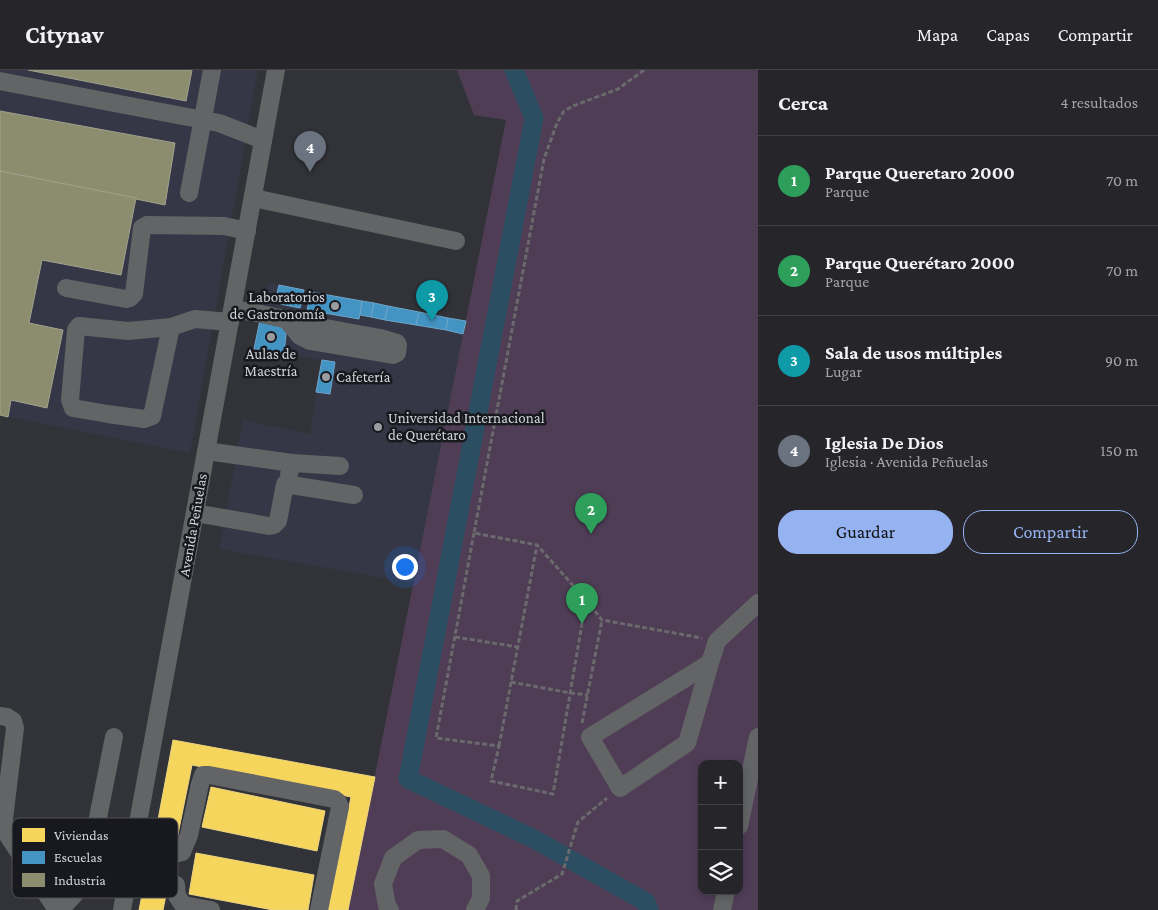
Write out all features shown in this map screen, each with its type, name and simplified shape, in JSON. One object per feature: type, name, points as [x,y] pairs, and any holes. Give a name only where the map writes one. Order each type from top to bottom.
[{"type":"street","points":[[189,193],[212,70]]},
{"type":"street","name":"Avenida Peñuelas","points":[[139,818],[276,70]]},
{"type":"street","points":[[0,81],[203,120],[263,140]]},
{"type":"street","points":[[253,196],[263,200],[456,241]]},
{"type":"street","points":[[66,288],[126,299],[130,298],[134,294],[142,228],[147,225],[224,226],[247,230]]},
{"type":"street","points":[[171,327],[152,416],[144,418],[73,408],[70,400],[76,330],[78,326],[128,331],[171,327],[195,319],[257,313],[396,342],[398,345],[397,353],[393,356],[310,341],[300,336],[287,320]]},
{"type":"street","points":[[206,451],[340,466]]},
{"type":"street","points":[[195,513],[269,526],[274,525],[278,520],[292,462]]},
{"type":"street","points":[[286,484],[354,495]]},
{"type":"street","points":[[710,663],[590,737],[620,788],[687,743],[717,641],[758,603]]},
{"type":"street","points":[[0,716],[13,721],[15,728],[4,820],[5,831],[12,841]]},
{"type":"street","points":[[98,818],[114,737]]},
{"type":"street","points":[[743,807],[758,737]]},
{"type":"street","points":[[178,853],[182,852],[189,835],[203,775],[209,774],[334,799],[340,807],[319,910]]},
{"type":"street","points":[[390,910],[387,906],[383,884],[393,858],[418,840],[443,839],[469,854],[481,876],[481,898],[475,910]]},
{"type":"street","points":[[722,910],[725,895]]},
{"type":"street","points":[[178,897],[183,904],[211,910]]},
{"type":"street","points":[[50,898],[58,910],[70,898]]},
{"type":"path","points":[[498,746],[436,738],[544,159],[556,123],[564,111],[618,89],[644,70]]},
{"type":"path","points":[[474,533],[537,545],[602,620],[717,641]]},
{"type":"path","points":[[537,545],[491,781],[553,794],[586,600]]},
{"type":"path","points":[[590,737],[582,723],[602,620]]},
{"type":"path","points":[[455,637],[518,647]]},
{"type":"path","points":[[511,682],[570,693],[588,694]]},
{"type":"path","points":[[516,910],[517,901],[562,874],[578,822],[620,788]]},
{"type":"shaded area","points":[[0,70],[258,70],[190,453],[0,415]]},
{"type":"shaded area","points":[[457,70],[758,70],[758,910],[348,910],[506,120],[474,115]]},
{"type":"shaded area","name":"Universidad Internacional de Querétaro","points":[[268,283],[466,321],[413,583],[219,549],[243,420],[310,434],[322,360],[254,349]]},
{"type":"building: Viviendas","points":[[173,740],[375,777],[348,910],[328,910],[351,797],[192,765],[178,834],[178,818],[158,818]]},
{"type":"building: Viviendas","points":[[211,787],[325,811],[317,851],[202,827]]},
{"type":"building: Viviendas","points":[[196,853],[314,875],[308,910],[273,910],[189,894]]},
{"type":"building: Viviendas","points":[[141,898],[165,898],[163,910],[139,910]]},
{"type":"building: Escuelas","points":[[279,285],[304,290],[300,308],[280,304],[282,294],[277,293]]},
{"type":"building: Escuelas","name":"Laboratorios de Gastronomía","points":[[311,292],[362,301],[359,319],[307,310]]},
{"type":"building: Escuelas","points":[[362,301],[374,303],[371,317],[360,315]]},
{"type":"building: Escuelas","points":[[374,303],[388,306],[385,320],[371,317]]},
{"type":"building: Escuelas","points":[[388,306],[419,312],[416,325],[385,320]]},
{"type":"building: Escuelas","points":[[419,312],[448,318],[446,330],[416,325]]},
{"type":"building: Escuelas","points":[[448,318],[466,321],[463,334],[446,330]]},
{"type":"building: Escuelas","name":"Aulas de Maestría","points":[[260,320],[287,325],[284,354],[254,349]]},
{"type":"building: Escuelas","name":"Cafetería","points":[[322,360],[335,362],[330,394],[316,392]]},
{"type":"building: Industria","points":[[28,70],[192,70],[186,101]]},
{"type":"building: Industria","points":[[0,111],[175,143],[165,205],[0,171]]},
{"type":"building: Industria","points":[[0,171],[136,198],[121,275],[42,260],[29,323],[63,330],[47,408],[11,400],[8,417],[0,415]]},
{"type":"waterway","points":[[514,70],[534,118],[408,779],[534,839],[646,902],[649,910]]},
{"type":"place","name":"Iglesia De Dios","points":[[310,172]]},
{"type":"place","name":"Laboratorios de Gastronomía","points":[[335,306]]},
{"type":"place","name":"Sala de usos múltiples","points":[[432,321]]},
{"type":"place","name":"Aulas de Maestría","points":[[271,337]]},
{"type":"place","name":"Cafetería","points":[[326,377]]},
{"type":"place","name":"Universidad Internacional de Querétaro","points":[[378,427]]},
{"type":"place","name":"Parque Querétaro 2000","points":[[591,534]]},
{"type":"place","name":"Parque Queretaro 2000","points":[[582,624]]}]
